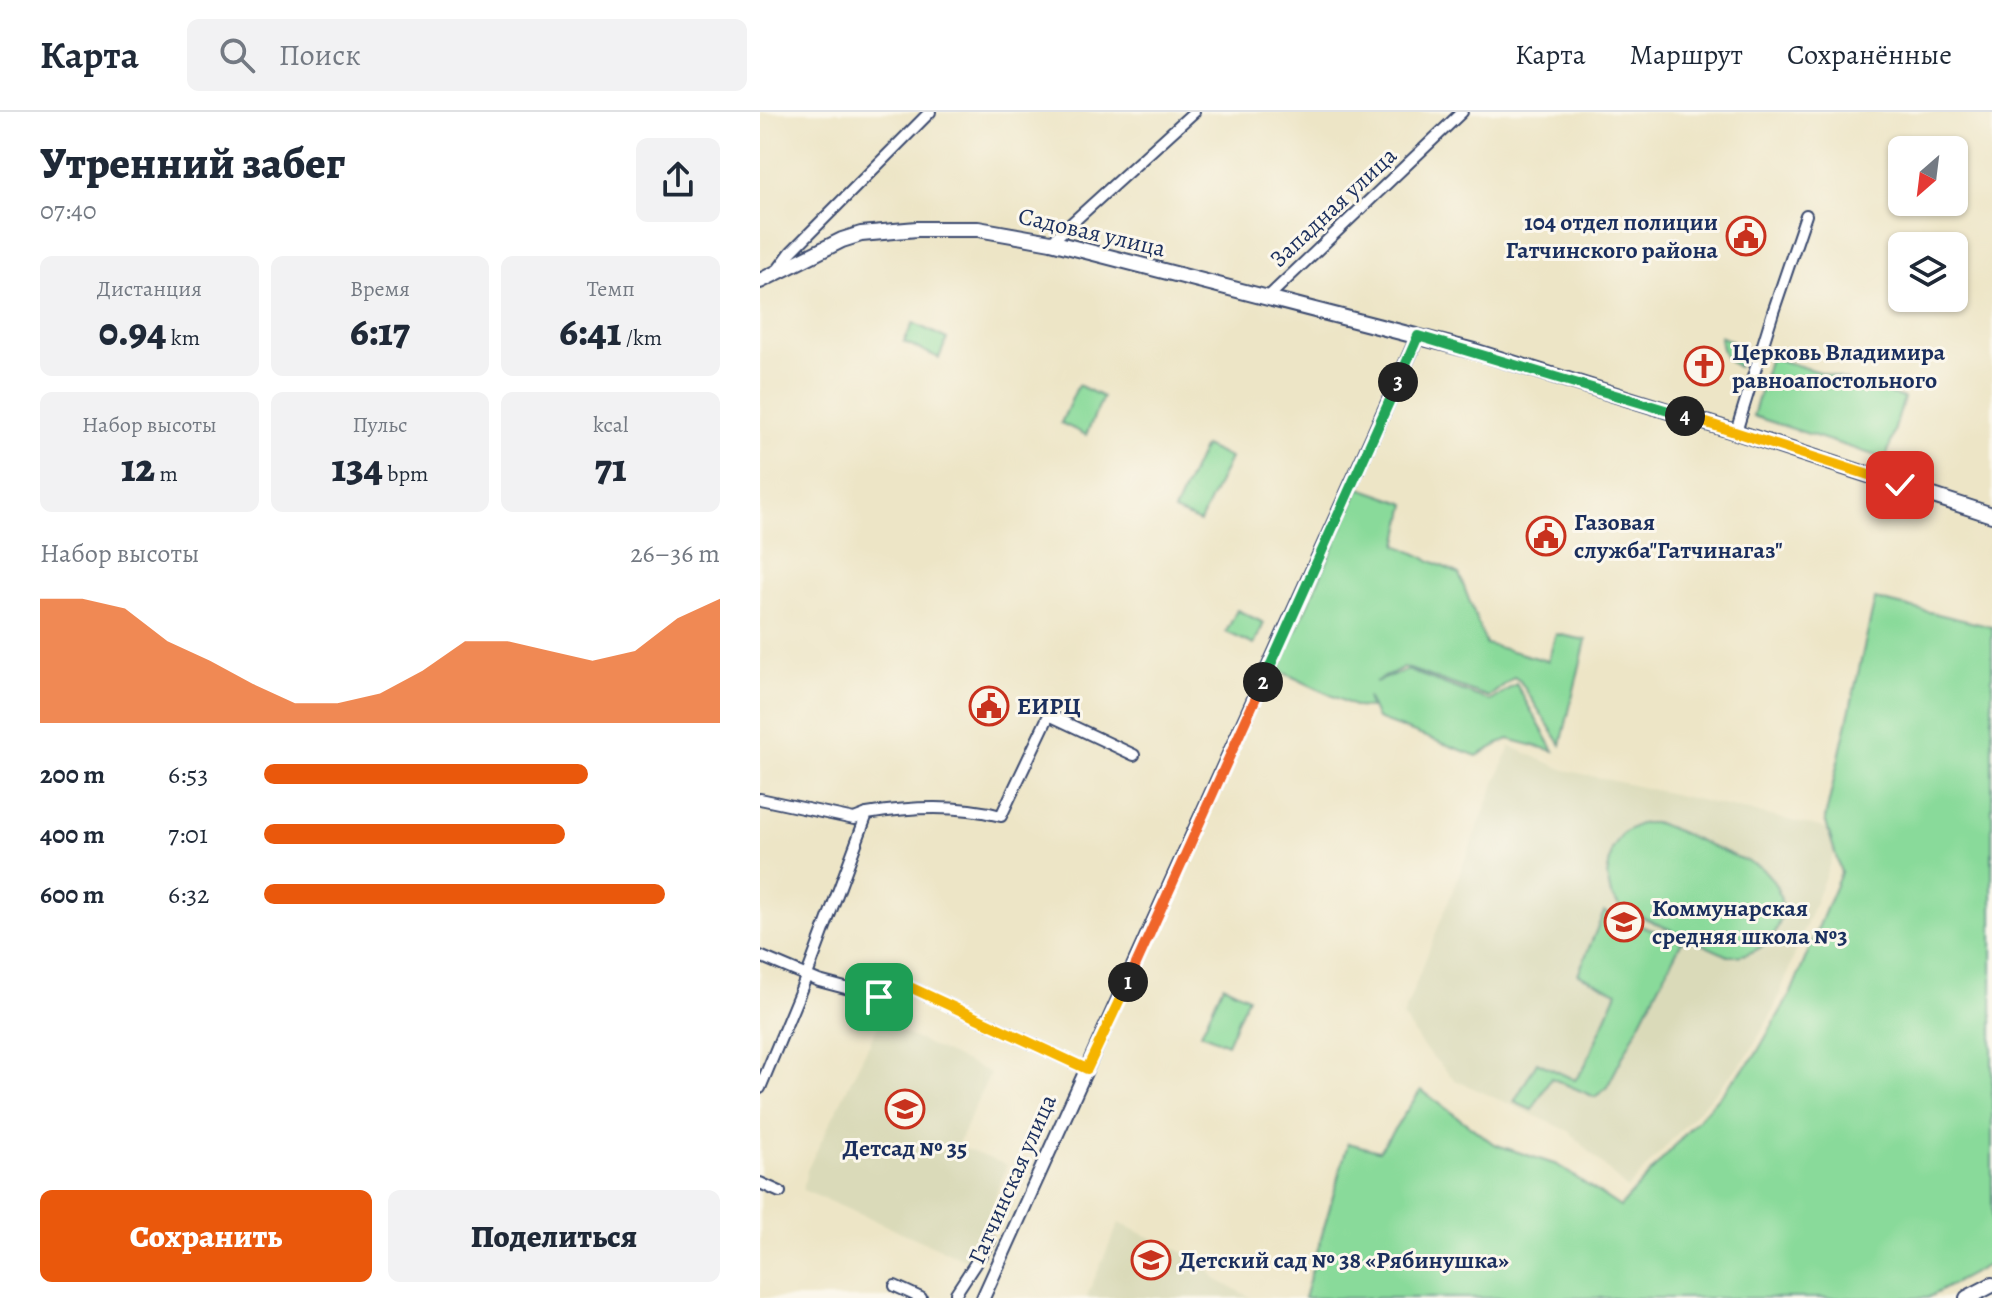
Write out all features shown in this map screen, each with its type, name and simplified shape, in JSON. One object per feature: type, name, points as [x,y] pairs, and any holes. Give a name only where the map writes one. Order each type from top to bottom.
[{"type":"main road","name":"Садовая улица","points":[[760,281],[842,240],[875,233],[978,229],[1051,242],[1418,336],[1736,432],[1992,515]]},
{"type":"main road","points":[[1967,1298],[1992,1285]]},
{"type":"street","points":[[777,271],[791,252],[930,112]]},
{"type":"street","points":[[1051,242],[1194,112]]},
{"type":"street","name":"Западная улица","points":[[1267,298],[1462,112]]},
{"type":"street","points":[[1736,432],[1806,215]]},
{"type":"street","name":"Гатчинская улица","points":[[983,1298],[1418,336]]},
{"type":"street","points":[[760,799],[854,819],[867,814],[901,810],[974,809],[1001,816],[1049,715],[1134,755]]},
{"type":"street","points":[[760,1088],[807,975],[867,814]]},
{"type":"street","points":[[760,956],[838,987],[879,997],[899,982],[1087,1069]]},
{"type":"street","points":[[760,1183],[780,1192]]},
{"type":"street","points":[[956,1293],[990,1241]]},
{"type":"street","points":[[895,1286],[921,1298]]},
{"type":"shaded area","name":"Коммунарская средняя школа №3","points":[[1510,746],[1565,770],[1842,832],[1773,1011],[1747,1057],[1627,1189],[1569,1131],[1455,1080],[1423,1047],[1403,1016]]},
{"type":"shaded area","name":"Детсад № 35","points":[[880,1022],[990,1073],[957,1146],[1007,1165],[971,1262],[803,1190],[807,1170]]},
{"type":"shaded area","name":"Детский сад № 38 «Рябинушка»","points":[[1119,1223],[1193,1257],[1207,1266],[1217,1280],[1252,1298],[1086,1298]]},
{"type":"green space","points":[[913,323],[947,339],[939,358],[904,342]]},
{"type":"green space","points":[[1720,336],[1744,347],[1738,367],[1724,354]]},
{"type":"green space","points":[[1770,357],[1904,398],[1886,459],[1753,416]]},
{"type":"green space","points":[[1078,385],[1103,397],[1086,435],[1061,423]]},
{"type":"green space","points":[[1204,446],[1230,458],[1200,522],[1174,511]]},
{"type":"green space","points":[[1360,488],[1406,504],[1397,545],[1459,574],[1486,644],[1548,661],[1556,634],[1586,640],[1561,745],[1520,681],[1514,677],[1489,697],[1404,667],[1375,682],[1407,670],[1490,701],[1516,684],[1554,751],[1508,739],[1477,756],[1377,719],[1367,696],[1370,708],[1356,707],[1278,670]]},
{"type":"green space","points":[[1875,599],[1992,627],[1992,1263],[1927,1298],[1304,1298],[1348,1143],[1379,1151],[1421,1090],[1494,1144],[1557,1165],[1620,1207],[1755,1056],[1791,993],[1841,873],[1825,819]]},
{"type":"green space","points":[[1237,610],[1264,623],[1254,645],[1226,632]]},
{"type":"green space","points":[[1641,823],[1657,823],[1760,867],[1773,880],[1780,895],[1782,910],[1772,937],[1746,954],[1728,956],[1620,907],[1611,895],[1607,876],[1612,850],[1623,833]]},
{"type":"green space","points":[[1604,912],[1682,941],[1607,1087],[1595,1097],[1551,1078],[1532,1110],[1514,1102],[1537,1062],[1575,1080],[1584,1068],[1617,992],[1578,974]]},
{"type":"green space","points":[[1223,985],[1248,997],[1227,1044],[1201,1033]]},
{"type":"place","name":"104 отдел полиции Гатчинского района","points":[[1746,236]]},
{"type":"place","name":"Церковь Владимира равноапостольного","points":[[1704,366]]},
{"type":"place","name":"Газовая служба\"Гатчинагаз\"","points":[[1546,536]]},
{"type":"place","name":"ЕИРЦ","points":[[989,706]]},
{"type":"place","name":"Коммунарская средняя школа №3","points":[[1624,922]]},
{"type":"place","name":"Детсад № 35","points":[[905,1109]]},
{"type":"place","name":"Детский сад № 38 «Рябинушка»","points":[[1151,1260]]},
{"type":"route","points":[[879,997],[899,982],[1087,1069],[1418,336],[1900,485]]}]
